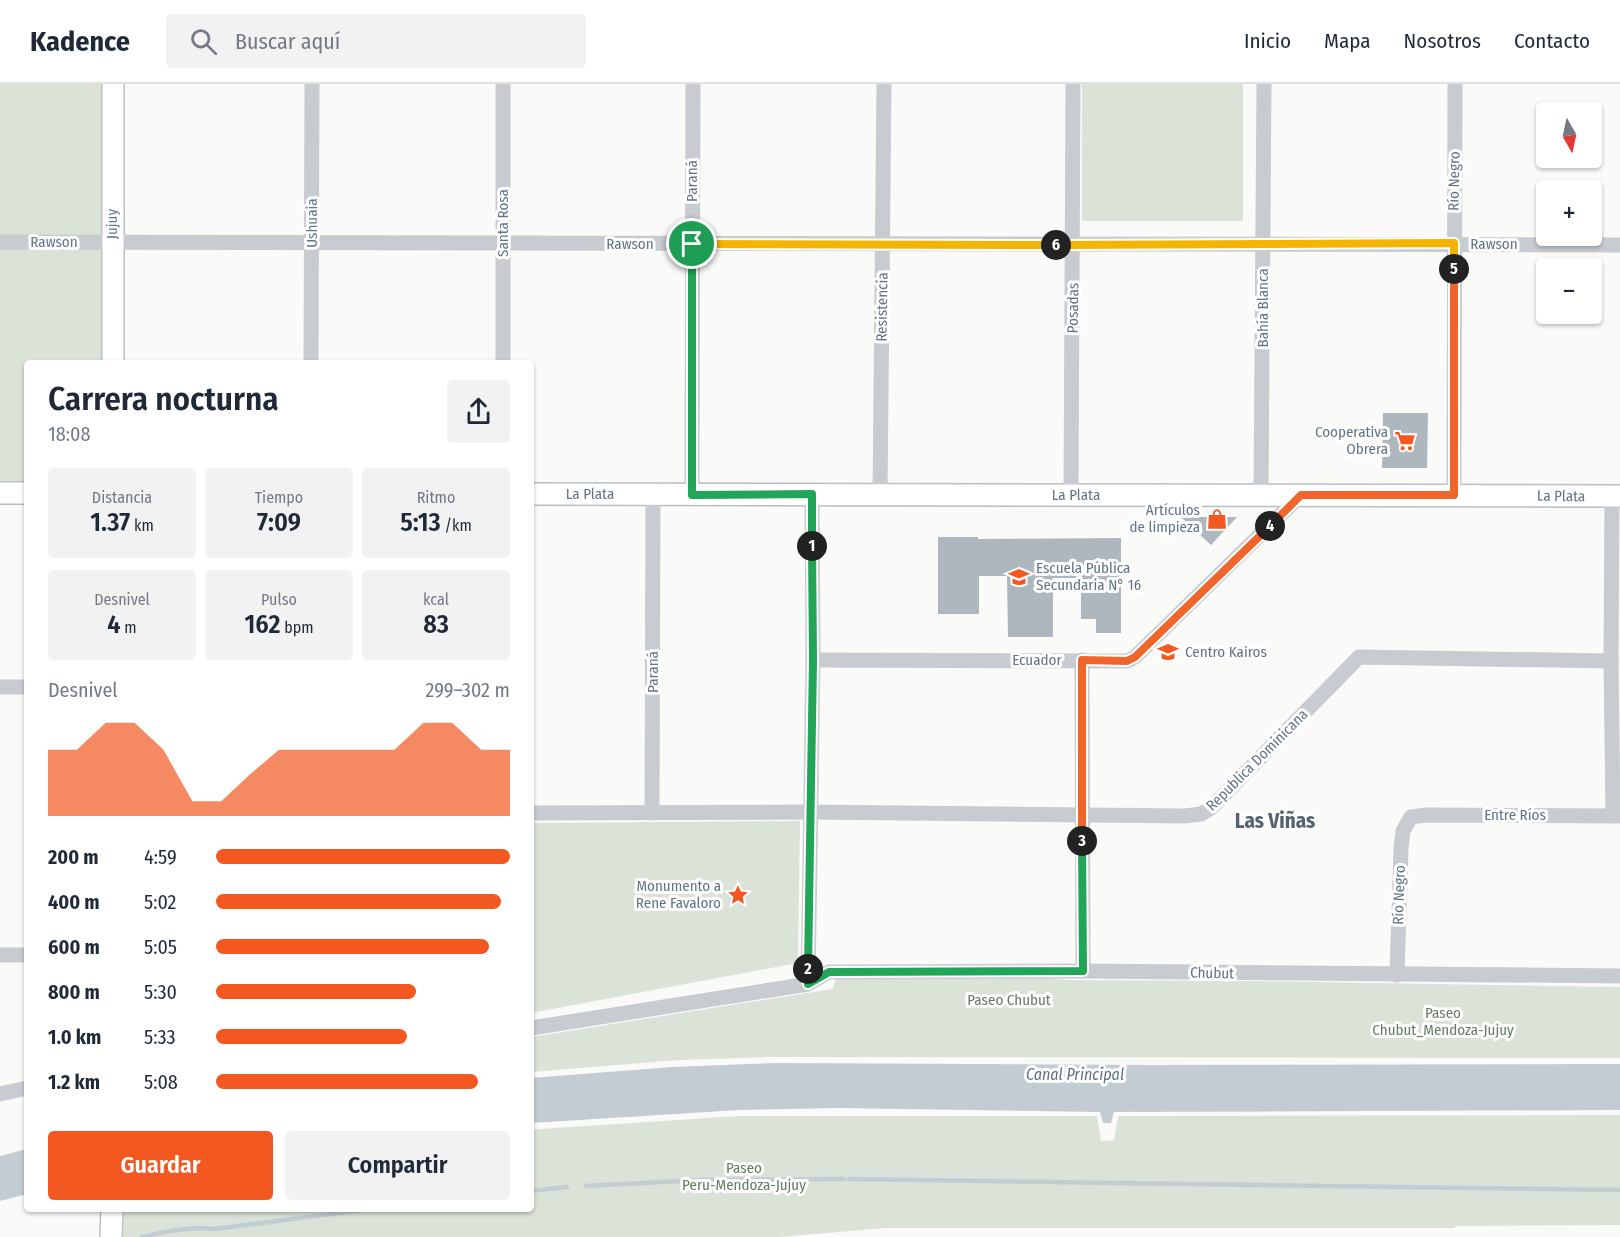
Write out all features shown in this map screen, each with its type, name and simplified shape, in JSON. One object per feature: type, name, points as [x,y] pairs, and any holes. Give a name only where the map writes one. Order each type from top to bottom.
[{"type":"street","name":"Jujuy","points":[[113,84],[113,360]]},
{"type":"street","name":"Ushuaia","points":[[311,360],[312,84]]},
{"type":"street","name":"Santa Rosa","points":[[503,84],[503,360]]},
{"type":"street","name":"Paraná","points":[[692,495],[693,84]]},
{"type":"street","name":"Resistencia","points":[[880,494],[884,84]]},
{"type":"street","name":"Posadas","points":[[1071,495],[1073,84]]},
{"type":"street","name":"Bahía Blanca","points":[[1261,495],[1263,84]]},
{"type":"street","name":"Río Negro","points":[[1454,495],[1455,84]]},
{"type":"street","name":"Rawson","points":[[0,242],[1620,245]]},
{"type":"street","points":[[0,493],[24,493]]},
{"type":"street","name":"La Plata","points":[[534,494],[1616,496]]},
{"type":"street","points":[[808,984],[813,660],[812,494]]},
{"type":"street","name":"Paraná","points":[[652,813],[653,495]]},
{"type":"street","name":"Ecuador","points":[[813,660],[1127,661],[1135,657],[1301,495]]},
{"type":"street","points":[[1616,496],[1616,601],[1611,661],[1616,816]]},
{"type":"street","name":"Republica Dominicana","points":[[534,813],[811,812],[1082,816],[1201,814],[1211,808],[1359,657],[1611,661]]},
{"type":"street","points":[[1082,660],[1083,971]]},
{"type":"street","points":[[0,687],[24,687]]},
{"type":"street","name":"Entre Ríos","points":[[1411,817],[1427,815],[1616,816]]},
{"type":"street","name":"Río Negro","points":[[1397,975],[1401,848],[1403,831],[1411,817]]},
{"type":"street","points":[[0,955],[24,955]]},
{"type":"street","name":"Chubut","points":[[534,1028],[808,984],[829,972],[1083,971],[1620,976]]},
{"type":"street","points":[[0,1094],[24,1089]]},
{"type":"street","points":[[111,1237],[112,1212]]},
{"type":"green space","points":[[0,84],[103,84],[102,360],[24,360],[24,481],[0,481]]},
{"type":"green space","points":[[1082,84],[1243,84],[1243,221],[1082,221]]},
{"type":"green space","points":[[800,821],[798,963],[534,1012],[534,823]]},
{"type":"green space","name":"Paseo Chubut_Mendoza-Jujuy","points":[[1010,976],[1070,980],[1620,987],[1620,1058],[770,1057],[679,1060],[534,1072],[534,1037],[832,989],[836,979]]},
{"type":"green space","name":"Paseo Peru-Mendoza-Jujuy","points":[[1620,1115],[1620,1225],[1456,1226],[1454,1228],[886,1228],[780,1237],[123,1237],[124,1212],[534,1212],[534,1130],[739,1116],[1097,1116],[1101,1141],[1114,1140],[1118,1116]]},
{"type":"water","name":"Canal Principal","points":[[774,1063],[1620,1064],[1620,1110],[1114,1112],[1111,1123],[1103,1123],[1100,1112],[838,1108],[739,1110],[534,1123],[534,1078],[672,1067]]},
{"type":"water","points":[[24,1150],[24,1195],[0,1201],[0,1156]]},
{"type":"building","name":"Cooperativa Obrera","points":[[1383,413],[1428,413],[1427,468],[1382,468]]},
{"type":"building","points":[[1181,517],[1237,517],[1211,545]]},
{"type":"building","points":[[938,537],[1121,538],[1121,633],[1096,633],[1096,619],[1081,619],[1081,578],[1053,578],[1053,637],[1008,637],[1007,576],[979,576],[979,614],[938,614]]},
{"type":"waterway","points":[[586,1186],[698,1180],[844,1179]]},
{"type":"waterway","points":[[849,1179],[1326,1186]]},
{"type":"waterway","points":[[1330,1186],[1620,1190]]},
{"type":"waterway","points":[[534,1191],[567,1187]]},
{"type":"waterway","points":[[142,1237],[178,1230],[215,1229],[347,1212]]},
{"type":"place","name":"Cooperativa Obrera","points":[[1405,441]]},
{"type":"place","name":"Artículos de limpieza","points":[[1217,519]]},
{"type":"place","name":"Escuela Pública Secundaria N° 16","points":[[1019,577]]},
{"type":"place","name":"Centro Kairos","points":[[1168,652]]},
{"type":"place","name":"Monumento a Rene Favaloro","points":[[738,895]]},
{"type":"district","name":"Las Viñas","points":[[1275,821]]},
{"type":"route","points":[[1454,243],[1454,495],[1301,495],[1135,657],[1119,662],[1082,660],[1083,971],[829,972],[808,984],[813,660],[812,494],[692,495],[692,244],[1454,243]]},
{"type":"park label","name":"Paseo Chubut","points":[[1009,1000]]}]
